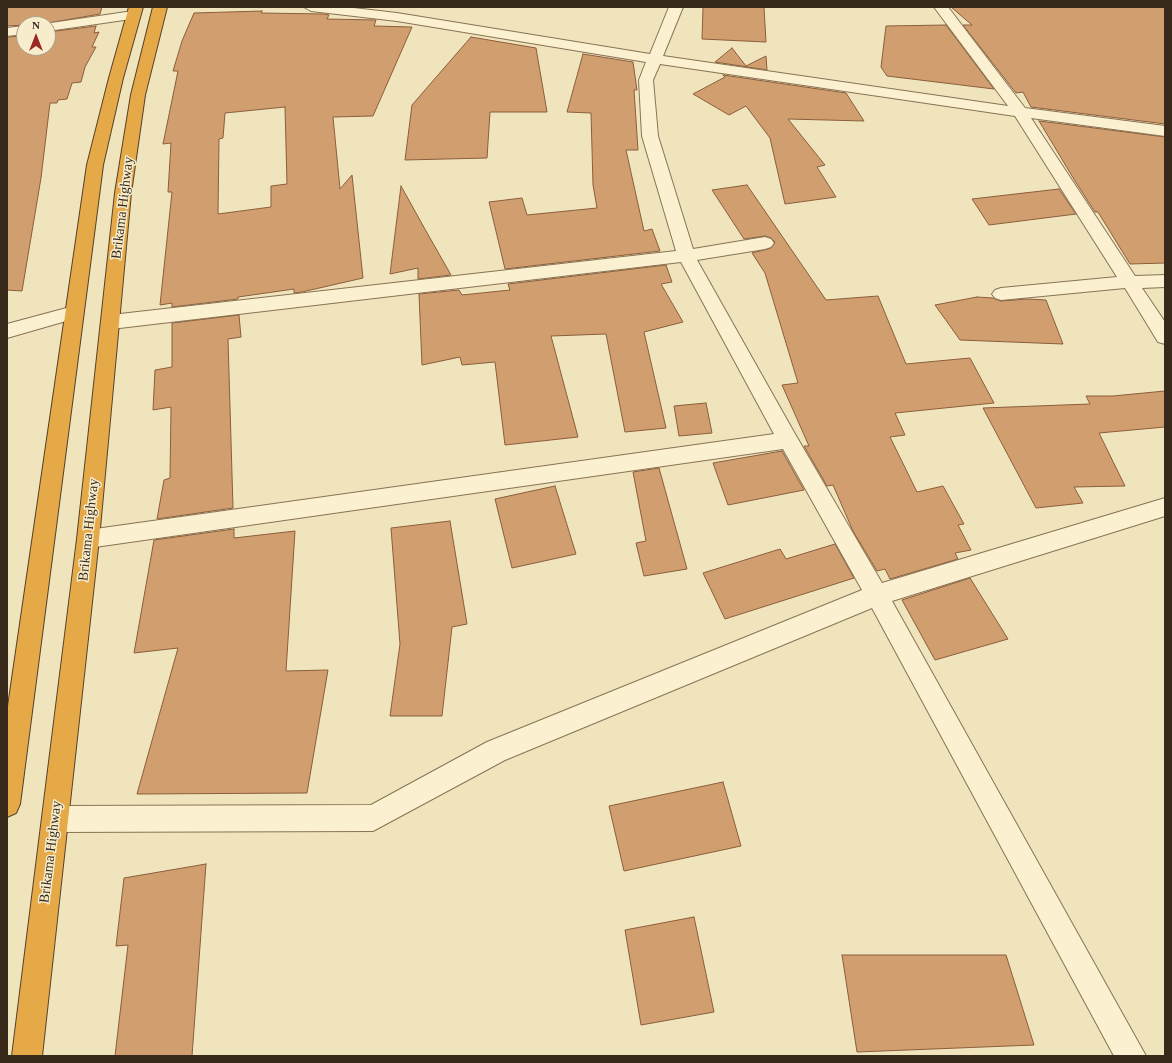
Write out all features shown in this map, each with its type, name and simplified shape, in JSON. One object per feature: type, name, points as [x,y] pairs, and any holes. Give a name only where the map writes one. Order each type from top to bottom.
[{"type":"highway","name":"Brikama Highway","points":[[27,1056],[88,539],[123,193],[138,95],[160,7]]},
{"type":"highway","points":[[7,804],[95,165],[134,11]]},
{"type":"street","points":[[311,7],[380,11],[655,59],[1165,132]]},
{"type":"street","points":[[676,7],[646,80],[650,136],[686,256],[788,440],[877,595],[1131,1056]]},
{"type":"street","points":[[943,7],[1020,112],[1165,338]]},
{"type":"street","points":[[56,26],[134,11]]},
{"type":"street","points":[[111,322],[686,256],[765,243]]},
{"type":"street","points":[[1001,294],[1129,282],[1165,281]]},
{"type":"street","points":[[7,331],[74,312]]},
{"type":"street","points":[[88,539],[788,440]]},
{"type":"street","points":[[54,819],[373,818],[496,751],[877,595],[1165,507]]},
{"type":"building","points":[[7,7],[102,7],[100,14],[56,22],[56,16],[16,16],[16,26],[7,26]]},
{"type":"building","points":[[703,7],[764,7],[766,42],[702,39]]},
{"type":"building","points":[[951,7],[1165,7],[1165,124],[1031,107],[1023,92],[1016,93],[963,25],[972,25]]},
{"type":"building","points":[[262,11],[261,13],[324,14],[329,15],[327,19],[376,20],[374,26],[412,27],[373,116],[333,117],[340,189],[352,175],[363,278],[302,292],[294,293],[294,289],[238,297],[238,299],[172,307],[172,303],[160,305],[172,192],[168,192],[171,143],[163,144],[178,71],[173,71],[182,41],[194,13]],"holes":[[[285,107],[287,184],[271,186],[271,207],[218,214],[219,139],[223,138],[225,113]]]},
{"type":"building","points":[[946,25],[994,89],[887,76],[881,67],[886,26]]},
{"type":"building","points":[[96,26],[94,33],[99,32],[92,47],[96,47],[85,67],[81,82],[72,83],[67,99],[58,100],[57,103],[50,103],[41,178],[22,291],[7,290],[7,37],[16,36],[16,56],[56,56],[56,31]]},
{"type":"building","points":[[471,37],[536,48],[547,112],[490,112],[487,158],[405,160],[412,105]]},
{"type":"building","points":[[732,48],[746,66],[766,56],[767,70],[715,62]]},
{"type":"building","points":[[583,54],[633,62],[637,90],[634,90],[638,150],[626,150],[644,231],[652,229],[660,251],[505,269],[489,202],[522,198],[527,215],[597,208],[593,185],[591,113],[567,112]]},
{"type":"building","points":[[723,75],[846,93],[864,121],[788,119],[825,165],[817,167],[836,197],[785,204],[770,138],[746,106],[729,115],[693,94],[725,77]]},
{"type":"building","points":[[1039,121],[1165,137],[1165,263],[1130,264],[1098,212],[1095,212],[1075,181]]},
{"type":"building","points":[[747,185],[826,300],[878,296],[906,364],[970,358],[994,403],[895,413],[905,435],[890,437],[917,492],[943,486],[964,524],[958,525],[971,550],[955,553],[958,559],[890,579],[885,569],[877,571],[853,531],[833,485],[827,486],[804,446],[809,446],[782,385],[798,383],[765,273],[752,253],[771,248],[775,242],[771,238],[765,236],[744,239],[712,190]]},
{"type":"building","points":[[401,186],[451,275],[418,279],[418,268],[390,274]]},
{"type":"building","points":[[1059,189],[1076,214],[989,225],[972,199]]},
{"type":"building","points":[[666,265],[672,282],[661,284],[683,322],[644,332],[666,428],[625,432],[606,334],[551,336],[578,437],[505,445],[495,362],[462,365],[460,357],[422,365],[419,294],[459,290],[462,295],[510,290],[508,284]]},
{"type":"building","points":[[977,297],[993,298],[1001,301],[1027,299],[1046,300],[1063,344],[960,340],[935,305]]},
{"type":"building","points":[[239,315],[241,337],[228,339],[233,508],[157,519],[164,480],[170,478],[171,407],[153,410],[155,370],[172,367],[172,323]]},
{"type":"building","points":[[1165,391],[1165,427],[1099,433],[1125,486],[1074,487],[1083,503],[1036,508],[983,408],[1090,404],[1086,396],[1113,396]]},
{"type":"building","points":[[706,403],[712,433],[679,436],[674,406]]},
{"type":"building","points":[[782,451],[804,490],[728,505],[713,463]]},
{"type":"building","points":[[659,468],[687,569],[644,576],[636,543],[646,541],[633,472]]},
{"type":"building","points":[[555,486],[576,554],[512,568],[495,499]]},
{"type":"building","points":[[450,521],[467,624],[452,627],[442,716],[390,716],[400,644],[391,528]]},
{"type":"building","points":[[234,529],[234,538],[295,531],[286,671],[328,670],[307,793],[137,794],[178,648],[134,653],[154,540]]},
{"type":"building","points":[[835,544],[854,578],[725,619],[703,573],[780,549],[786,559]]},
{"type":"building","points":[[970,578],[1008,639],[935,660],[902,600]]},
{"type":"building","points":[[723,782],[741,846],[624,871],[609,806]]},
{"type":"building","points":[[206,864],[192,1056],[115,1056],[128,945],[116,946],[124,878]]},
{"type":"building","points":[[694,917],[714,1012],[641,1025],[625,930]]},
{"type":"building","points":[[842,955],[1006,955],[1034,1045],[857,1052]]}]
